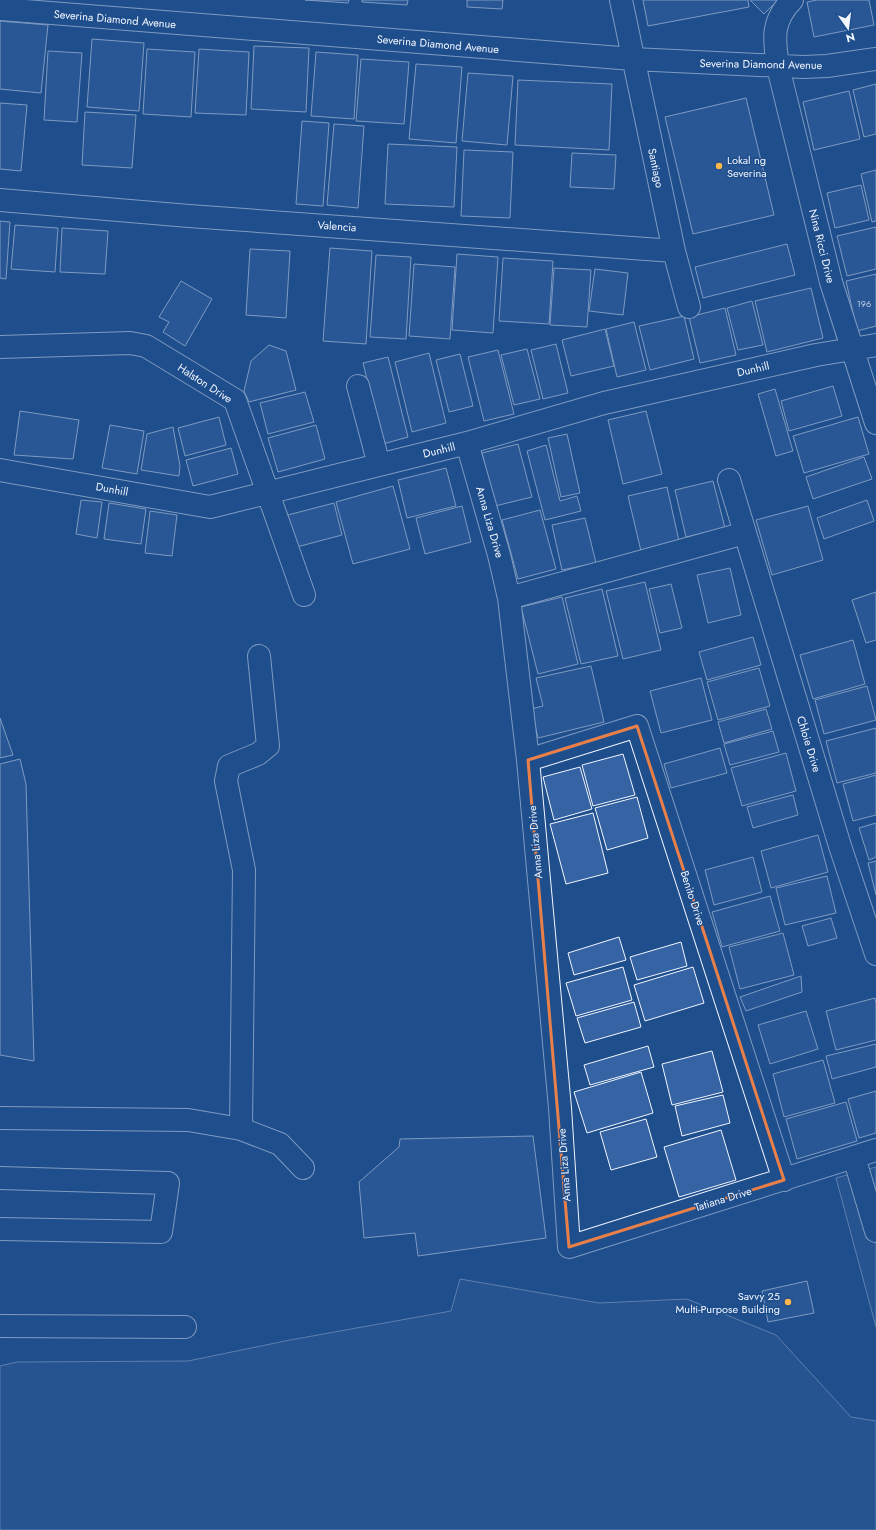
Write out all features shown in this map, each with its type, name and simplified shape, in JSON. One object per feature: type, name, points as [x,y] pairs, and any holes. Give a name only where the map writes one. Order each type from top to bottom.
[{"type":"street","name":"Santiago","points":[[621,0],[674,250],[689,307]]},
{"type":"street","name":"Nina Ricci Drive","points":[[792,0],[785,7],[777,22],[774,39],[778,67],[831,282],[876,423]]},
{"type":"street","name":"Severina Diamond Avenue","points":[[0,9],[633,59],[778,67],[827,66],[876,59]]},
{"type":"street","name":"Valencia","points":[[0,200],[197,216],[674,250]]},
{"type":"street","name":"Halston Drive","points":[[0,347],[130,344],[146,346],[235,400],[304,595]]},
{"type":"street","name":"Dunhill","points":[[0,470],[210,506],[467,443],[604,403],[816,355],[876,345]]},
{"type":"street","points":[[358,386],[379,465]]},
{"type":"street","name":"Anna Liza Drive","points":[[467,443],[499,555],[509,598],[528,760],[560,1108],[569,1247]]},
{"type":"street","name":"Chloie Drive","points":[[729,480],[840,846],[876,954]]},
{"type":"street","points":[[509,598],[745,533]]},
{"type":"street","points":[[241,1128],[244,870],[226,781],[229,766],[258,754],[268,746],[259,656]]},
{"type":"street","name":"Benito Drive","points":[[528,760],[637,726],[784,1180]]},
{"type":"street","points":[[0,1118],[188,1120],[241,1128],[280,1144],[303,1168]]},
{"type":"street","name":"Tatiana Drive","points":[[569,1247],[876,1150]]},
{"type":"street","points":[[854,1157],[876,1231]]},
{"type":"street","points":[[0,1178],[168,1183],[161,1232],[0,1230]]},
{"type":"street","points":[[0,1326],[184,1327]]},
{"type":"highlighted area","points":[[637,726],[784,1180],[569,1247],[528,760]]},
{"type":"shaded area","points":[[876,1167],[876,1327],[836,1178]]},
{"type":"shaded area","points":[[460,1279],[599,1303],[687,1299],[776,1335],[851,1417],[876,1421],[876,1530],[0,1530],[0,1366],[17,1362],[188,1361],[290,1340],[451,1311]]},
{"type":"building","points":[[305,0],[349,0],[348,3]]},
{"type":"building","points":[[362,0],[408,0],[407,5],[362,2]]},
{"type":"building","points":[[467,0],[503,0],[502,9],[467,7]]},
{"type":"building","points":[[643,0],[748,0],[749,7],[648,26]]},
{"type":"building","points":[[750,0],[778,0],[764,14]]},
{"type":"building","points":[[817,0],[869,0],[874,25],[814,37],[807,2]]},
{"type":"building","points":[[0,21],[48,25],[41,93],[0,89]]},
{"type":"building","points":[[92,39],[144,43],[139,111],[87,107]]},
{"type":"building","points":[[254,46],[309,48],[306,112],[251,109]]},
{"type":"building","points":[[147,49],[195,52],[191,117],[143,114]]},
{"type":"building","points":[[199,49],[249,52],[246,115],[195,113]]},
{"type":"building","points":[[48,51],[82,53],[77,122],[44,120]]},
{"type":"building","points":[[316,52],[358,55],[354,119],[311,116]]},
{"type":"building","points":[[361,59],[409,62],[404,124],[356,121]]},
{"type":"building","points":[[416,64],[462,67],[456,143],[409,139]]},
{"type":"building","points":[[468,73],[513,76],[507,145],[462,141]]},
{"type":"building","points":[[518,80],[612,84],[609,150],[515,145]]},
{"type":"building","points":[[876,84],[876,134],[864,137],[853,90]]},
{"type":"building","points":[[849,91],[860,139],[814,150],[803,102]]},
{"type":"building","name":"Lokal ng Severina","points":[[746,98],[774,215],[693,234],[665,117]]},
{"type":"building","points":[[0,103],[27,105],[21,171],[0,169]]},
{"type":"building","points":[[85,112],[136,115],[132,168],[82,165]]},
{"type":"building","points":[[302,121],[329,123],[323,206],[296,204]]},
{"type":"building","points":[[334,124],[364,126],[358,208],[327,205]]},
{"type":"building","points":[[388,144],[457,147],[454,207],[385,204]]},
{"type":"building","points":[[464,150],[513,152],[510,218],[461,216]]},
{"type":"building","points":[[572,153],[616,155],[614,189],[570,187]]},
{"type":"building","points":[[876,170],[876,221],[872,222],[861,174]]},
{"type":"building","points":[[861,185],[869,220],[835,228],[827,193]]},
{"type":"building","points":[[0,221],[10,222],[6,279],[0,278]]},
{"type":"building","points":[[15,225],[58,228],[55,272],[11,269]]},
{"type":"building","points":[[876,227],[876,269],[847,276],[837,236]]},
{"type":"building","points":[[62,228],[108,231],[105,274],[60,272]]},
{"type":"building","points":[[787,244],[795,275],[703,298],[695,267]]},
{"type":"building","points":[[330,248],[372,251],[366,344],[323,341]]},
{"type":"building","points":[[250,249],[290,251],[286,318],[246,315]]},
{"type":"building","points":[[457,254],[498,257],[493,333],[452,330]]},
{"type":"building","points":[[376,255],[411,257],[406,339],[370,337]]},
{"type":"building","points":[[503,258],[553,261],[549,324],[499,321]]},
{"type":"building","points":[[414,264],[455,267],[450,339],[409,336]]},
{"type":"building","points":[[554,268],[591,270],[587,327],[550,325]]},
{"type":"building","points":[[595,269],[628,273],[623,315],[589,311]]},
{"type":"building","points":[[876,274],[876,326],[857,331],[846,281]]},
{"type":"building","points":[[181,281],[212,299],[185,346],[163,332],[169,322],[159,317]]},
{"type":"building","points":[[811,288],[823,338],[767,352],[755,301]]},
{"type":"building","points":[[752,301],[763,345],[738,350],[727,308]]},
{"type":"building","points":[[725,308],[736,355],[700,363],[689,317]]},
{"type":"building","points":[[684,316],[694,359],[650,370],[639,326]]},
{"type":"building","points":[[634,322],[646,370],[617,377],[606,329]]},
{"type":"building","points":[[605,329],[614,366],[571,376],[562,340]]},
{"type":"building","points":[[556,344],[568,393],[543,399],[531,350]]},
{"type":"building","points":[[269,345],[286,351],[296,390],[249,402],[244,391],[251,361]]},
{"type":"building","points":[[527,349],[540,399],[514,405],[501,355]]},
{"type":"building","points":[[498,350],[514,414],[484,421],[468,357]]},
{"type":"building","points":[[429,353],[446,423],[412,432],[395,362]]},
{"type":"building","points":[[460,354],[473,406],[449,412],[436,360]]},
{"type":"building","points":[[388,357],[408,437],[383,444],[363,363]]},
{"type":"building","points":[[833,386],[842,416],[789,431],[781,401]]},
{"type":"building","points":[[775,389],[793,451],[776,456],[758,394]]},
{"type":"building","points":[[305,392],[314,422],[268,434],[260,403]]},
{"type":"building","points":[[20,411],[79,420],[73,459],[14,455]]},
{"type":"building","points":[[646,411],[662,474],[623,484],[608,420]]},
{"type":"building","points":[[219,417],[226,445],[185,456],[178,428]]},
{"type":"building","points":[[858,417],[869,454],[804,473],[793,436]]},
{"type":"building","points":[[110,425],[144,431],[137,474],[102,468]]},
{"type":"building","points":[[316,425],[325,459],[278,472],[268,438]]},
{"type":"building","points":[[173,427],[180,466],[179,476],[141,470],[147,434]]},
{"type":"building","points":[[567,434],[580,493],[561,497],[548,438]]},
{"type":"building","points":[[518,444],[532,497],[495,506],[482,453]]},
{"type":"building","points":[[546,445],[560,501],[577,496],[581,511],[545,520],[527,451]]},
{"type":"building","points":[[231,448],[238,474],[193,486],[186,460]]},
{"type":"building","points":[[864,457],[872,479],[813,499],[806,477]]},
{"type":"building","points":[[446,468],[456,506],[407,518],[398,480]]},
{"type":"building","points":[[713,481],[725,528],[686,537],[675,490]]},
{"type":"building","points":[[393,486],[410,549],[353,564],[336,502]]},
{"type":"building","points":[[667,487],[679,541],[641,551],[628,496]]},
{"type":"building","points":[[81,500],[102,502],[97,538],[76,534]]},
{"type":"building","points":[[867,500],[874,521],[824,539],[817,518]]},
{"type":"building","points":[[109,503],[146,509],[141,544],[104,539]]},
{"type":"building","points":[[334,503],[342,535],[293,548],[284,516]]},
{"type":"building","points":[[462,506],[471,542],[425,554],[416,518]]},
{"type":"building","points":[[808,506],[823,560],[772,575],[756,520]]},
{"type":"building","points":[[540,510],[556,569],[518,579],[502,520]]},
{"type":"building","points":[[150,511],[177,515],[172,556],[145,553]]},
{"type":"building","points":[[585,518],[596,563],[562,570],[552,525]]},
{"type":"building","points":[[730,568],[741,615],[708,623],[697,575]]},
{"type":"building","points":[[645,582],[661,650],[623,659],[606,591]]},
{"type":"building","points":[[671,584],[682,628],[660,633],[649,589]]},
{"type":"building","points":[[602,589],[618,656],[581,664],[565,598]]},
{"type":"building","points":[[876,592],[876,640],[866,643],[852,600]]},
{"type":"building","points":[[562,597],[578,664],[538,674],[521,607]]},
{"type":"building","points":[[753,637],[761,665],[707,680],[699,652]]},
{"type":"building","points":[[853,640],[865,684],[813,699],[800,655]]},
{"type":"building","points":[[591,666],[604,722],[538,738],[531,709],[543,706],[536,678]]},
{"type":"building","points":[[759,668],[770,706],[718,720],[707,682]]},
{"type":"building","points":[[701,678],[712,720],[661,733],[650,691]]},
{"type":"building","points":[[867,686],[876,720],[824,734],[815,700]]},
{"type":"building","points":[[766,709],[772,729],[724,743],[718,722]]},
{"type":"building","points":[[0,718],[13,755],[0,758]]},
{"type":"building","points":[[876,728],[876,773],[837,783],[826,741]]},
{"type":"building","points":[[773,731],[779,752],[730,765],[724,744]]},
{"type":"building","points":[[720,748],[727,773],[671,788],[664,764]]},
{"type":"building","points":[[786,753],[796,791],[742,806],[731,768]]},
{"type":"building","points":[[623,754],[635,795],[593,806],[582,765]]},
{"type":"building","points":[[20,759],[26,784],[34,1061],[0,1055],[0,764]]},
{"type":"building","points":[[580,767],[592,809],[554,820],[543,777]]},
{"type":"building","points":[[876,775],[876,815],[853,821],[843,784]]},
{"type":"building","points":[[793,795],[798,815],[753,828],[747,807]]},
{"type":"building","points":[[637,797],[648,838],[607,850],[595,808]]},
{"type":"building","points":[[593,813],[608,873],[566,884],[550,824]]},
{"type":"building","points":[[876,823],[876,857],[869,860],[859,828]]},
{"type":"building","points":[[818,835],[828,872],[771,888],[761,851]]},
{"type":"building","points":[[753,857],[762,892],[714,905],[705,870]]},
{"type":"building","points":[[876,861],[876,895],[868,863]]},
{"type":"building","points":[[827,876],[836,913],[785,925],[776,888]]},
{"type":"building","points":[[770,896],[780,931],[722,947],[712,912]]},
{"type":"building","points":[[831,918],[837,938],[808,946],[802,926]]},
{"type":"building","points":[[783,933],[794,975],[740,989],[729,947]]},
{"type":"building","points":[[619,937],[626,960],[574,975],[568,953]]},
{"type":"building","points":[[681,942],[687,966],[637,980],[630,957]]},
{"type":"building","points":[[623,967],[632,1000],[576,1016],[566,983]]},
{"type":"building","points":[[693,967],[704,1003],[645,1021],[634,985]]},
{"type":"building","points":[[801,976],[802,992],[746,1011],[740,997]]},
{"type":"building","points":[[875,998],[876,1040],[836,1050],[826,1011]]},
{"type":"building","points":[[634,1002],[641,1027],[585,1043],[577,1018]]},
{"type":"building","points":[[806,1011],[818,1049],[770,1064],[758,1025]]},
{"type":"building","points":[[876,1044],[876,1067],[832,1079],[826,1056]]},
{"type":"building","points":[[648,1046],[654,1067],[590,1085],[584,1065]]},
{"type":"building","points":[[712,1051],[723,1092],[672,1105],[662,1064]]},
{"type":"building","points":[[823,1060],[835,1103],[784,1117],[773,1074]]},
{"type":"building","points":[[641,1072],[653,1113],[587,1133],[574,1092]]},
{"type":"building","points":[[876,1091],[876,1133],[859,1138],[848,1099]]},
{"type":"building","points":[[723,1095],[730,1123],[682,1136],[675,1106]]},
{"type":"building","points":[[846,1102],[857,1141],[797,1159],[786,1119]]},
{"type":"building","points":[[646,1119],[657,1157],[611,1170],[600,1132]]},
{"type":"building","points":[[721,1130],[736,1180],[679,1197],[664,1147]]},
{"type":"building","points":[[533,1136],[546,1238],[418,1256],[415,1233],[364,1238],[359,1182],[399,1147],[400,1139]]},
{"type":"building","name":"Savvy 25 Multi-Purpose Building","points":[[807,1281],[814,1313],[768,1322],[762,1291]]},
{"type":"place","name":"Lokal ng Severina","points":[[719,166]]},
{"type":"place","name":"Savvy 25 Multi-Purpose Building","points":[[788,1302]]}]
